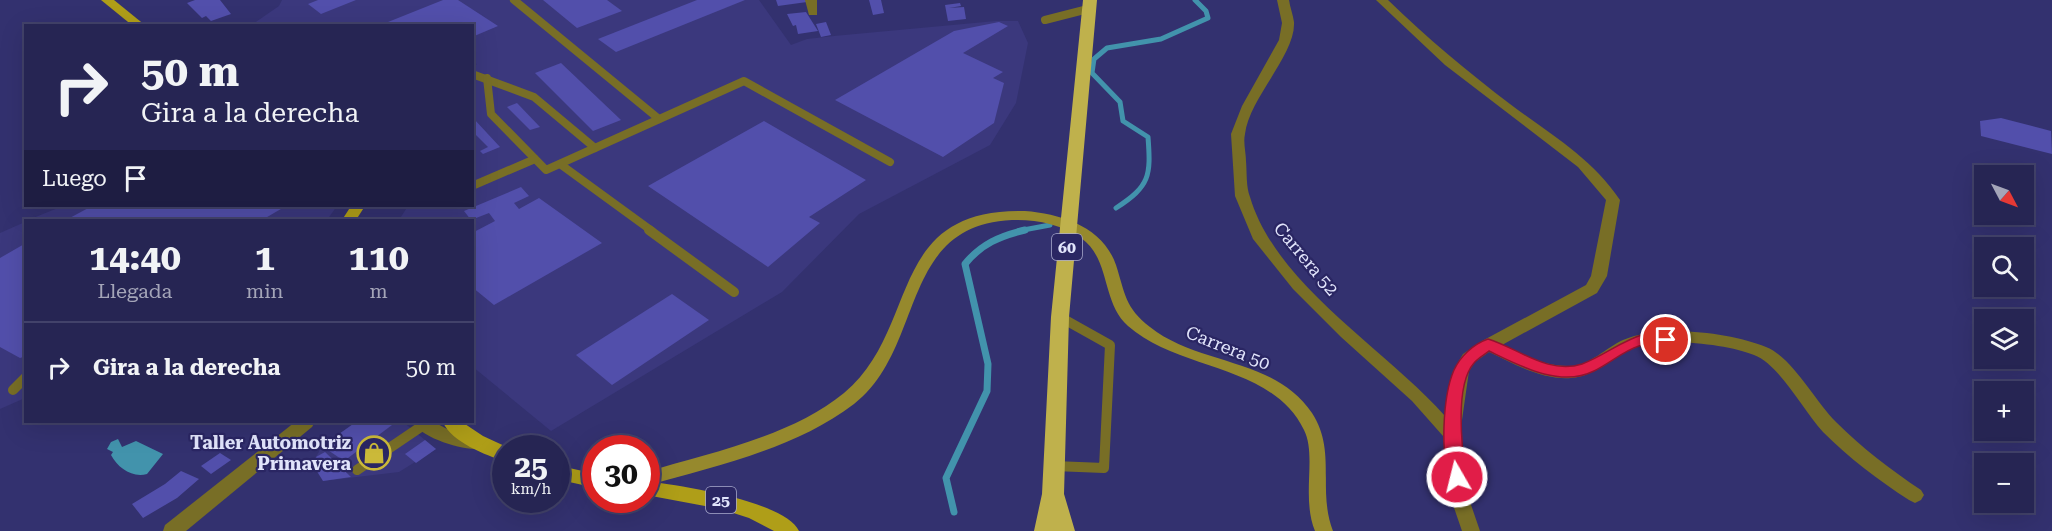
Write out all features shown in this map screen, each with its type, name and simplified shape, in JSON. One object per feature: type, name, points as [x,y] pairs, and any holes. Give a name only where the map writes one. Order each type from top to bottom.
[{"type":"highway","name":"60","points":[[1045,531],[1053,494],[1060,316],[1089,4]]},
{"type":"highway","name":"60","points":[[1053,494],[1064,531]]},
{"type":"main road","points":[[112,1],[139,24]]},
{"type":"main road","name":"Carrera 50","points":[[660,475],[737,453],[795,429],[849,398],[868,381],[881,363],[892,344],[919,270],[928,252],[944,237],[962,226],[1006,215],[1042,218],[1070,226],[1102,250],[1114,293],[1127,316],[1146,334],[1192,356],[1275,388],[1298,407],[1316,437],[1317,501],[1324,531]]},
{"type":"main road","points":[[453,423],[463,434],[492,449]]},
{"type":"main road","name":"25","points":[[660,490],[710,497],[744,508],[790,531]]},
{"type":"street","points":[[811,0],[813,13]]},
{"type":"street","name":"Carrera 52","points":[[1283,0],[1288,23],[1285,40],[1248,106],[1238,134],[1242,196],[1260,239],[1298,285],[1347,333],[1418,396],[1451,434]]},
{"type":"street","points":[[1382,0],[1449,62],[1543,135],[1587,165],[1603,182],[1613,200],[1599,276],[1592,289],[1488,345],[1469,358],[1461,370],[1451,434],[1460,499],[1471,531]]},
{"type":"street","points":[[1488,345],[1526,363],[1546,369],[1571,372],[1587,368],[1631,343],[1645,339],[1728,340],[1760,350],[1777,359],[1789,372],[1805,399],[1861,458],[1915,495]]},
{"type":"street","points":[[172,531],[305,423]]},
{"type":"street","points":[[423,423],[442,435],[480,444]]},
{"type":"lane","points":[[519,1],[659,119]]},
{"type":"lane","points":[[1045,20],[1089,4]]},
{"type":"lane","points":[[474,75],[534,98],[595,148]]},
{"type":"lane","points":[[487,78],[491,114],[546,170],[744,81],[890,162]]},
{"type":"lane","points":[[474,185],[535,159]]},
{"type":"lane","points":[[560,164],[734,292]]},
{"type":"lane","points":[[1054,466],[1104,468],[1110,345],[1060,316]]},
{"type":"lane","points":[[13,390],[24,379]]},
{"type":"lane","points":[[357,470],[423,423]]},
{"type":"shaded area","points":[[282,0],[759,0],[791,45],[807,39],[996,21],[1018,21],[1028,43],[1016,103],[990,145],[859,214],[782,292],[551,431],[474,368],[474,219],[400,219],[407,207],[474,207],[474,66],[477,64],[474,63],[474,24],[253,24],[279,6]]},
{"type":"shaded area","points":[[60,207],[336,207],[328,219],[30,219]]},
{"type":"shaded area","points":[[24,222],[24,398],[0,409],[0,233]]},
{"type":"shaded area","name":"Taller Automotriz Primavera","points":[[355,423],[404,423],[436,449],[399,472],[323,481],[316,457],[322,446]]},
{"type":"water","points":[[118,439],[122,447],[136,441],[163,454],[147,474],[136,475],[117,464],[111,455],[113,452],[107,449],[111,442]]},
{"type":"building","points":[[195,0],[220,0],[231,14],[211,21],[206,16],[202,18],[187,3]]},
{"type":"building","points":[[318,0],[356,0],[321,14],[308,4]]},
{"type":"building","points":[[443,0],[458,0],[498,26],[474,36],[474,24],[383,24]]},
{"type":"building","points":[[543,0],[607,0],[622,11],[577,28]]},
{"type":"building","points":[[697,0],[745,0],[616,52],[598,39]]},
{"type":"building","points":[[776,0],[806,0],[807,2],[778,6]]},
{"type":"building","points":[[869,0],[881,0],[884,13],[873,15]]},
{"type":"building","points":[[960,3],[961,6],[949,8],[964,7],[966,19],[948,21],[945,5]]},
{"type":"building","points":[[806,12],[818,31],[798,34],[796,25],[793,26],[787,14]]},
{"type":"building","points":[[826,22],[831,35],[821,37],[816,24]]},
{"type":"building","points":[[999,22],[1008,26],[963,53],[1003,72],[993,78],[1004,83],[994,123],[943,157],[835,100],[954,31]]},
{"type":"building","points":[[561,63],[621,120],[593,131],[535,73]]},
{"type":"building","points":[[517,103],[540,127],[530,130],[507,107]]},
{"type":"building","points":[[2001,118],[2051,131],[2052,154],[1981,136],[1980,121]]},
{"type":"building","points":[[474,119],[500,147],[483,154],[480,151],[488,147],[474,133]]},
{"type":"building","points":[[764,121],[866,180],[809,217],[820,223],[768,267],[648,186]]},
{"type":"building","points":[[521,187],[529,196],[514,203],[519,209],[539,198],[602,243],[494,305],[474,289],[474,232],[495,221],[489,213],[470,219],[464,211]]},
{"type":"building","points":[[90,207],[284,207],[264,219],[68,219]]},
{"type":"building","points":[[24,244],[24,357],[20,358],[0,347],[0,258]]},
{"type":"building","points":[[672,294],[709,320],[612,385],[576,355]]},
{"type":"building","points":[[355,423],[395,423],[344,461],[322,446]]},
{"type":"building","points":[[425,440],[436,449],[416,463],[405,454]]},
{"type":"building","points":[[325,452],[351,477],[323,481],[313,465],[316,457]]},
{"type":"building","points":[[220,453],[231,460],[211,474],[201,466]]},
{"type":"building","points":[[181,471],[199,479],[177,498],[143,518],[132,504],[165,484]]},
{"type":"waterway","points":[[1116,208],[1136,193],[1146,179],[1149,161],[1148,137],[1123,121],[1120,102],[1092,73],[1094,59],[1107,48],[1161,39],[1208,18],[1206,11],[1195,0]]},
{"type":"waterway","points":[[1018,231],[1050,225]]},
{"type":"waterway","points":[[954,512],[946,478],[987,391],[988,364],[965,264],[978,251],[992,242],[1025,230]]},
{"type":"place","name":"Taller Automotriz Primavera","points":[[374,453]]},
{"type":"route","points":[[1457,477],[1451,434],[1457,385],[1461,370],[1469,358],[1488,345],[1526,363],[1546,369],[1571,372],[1587,368],[1631,343],[1645,339],[1666,340]]}]
